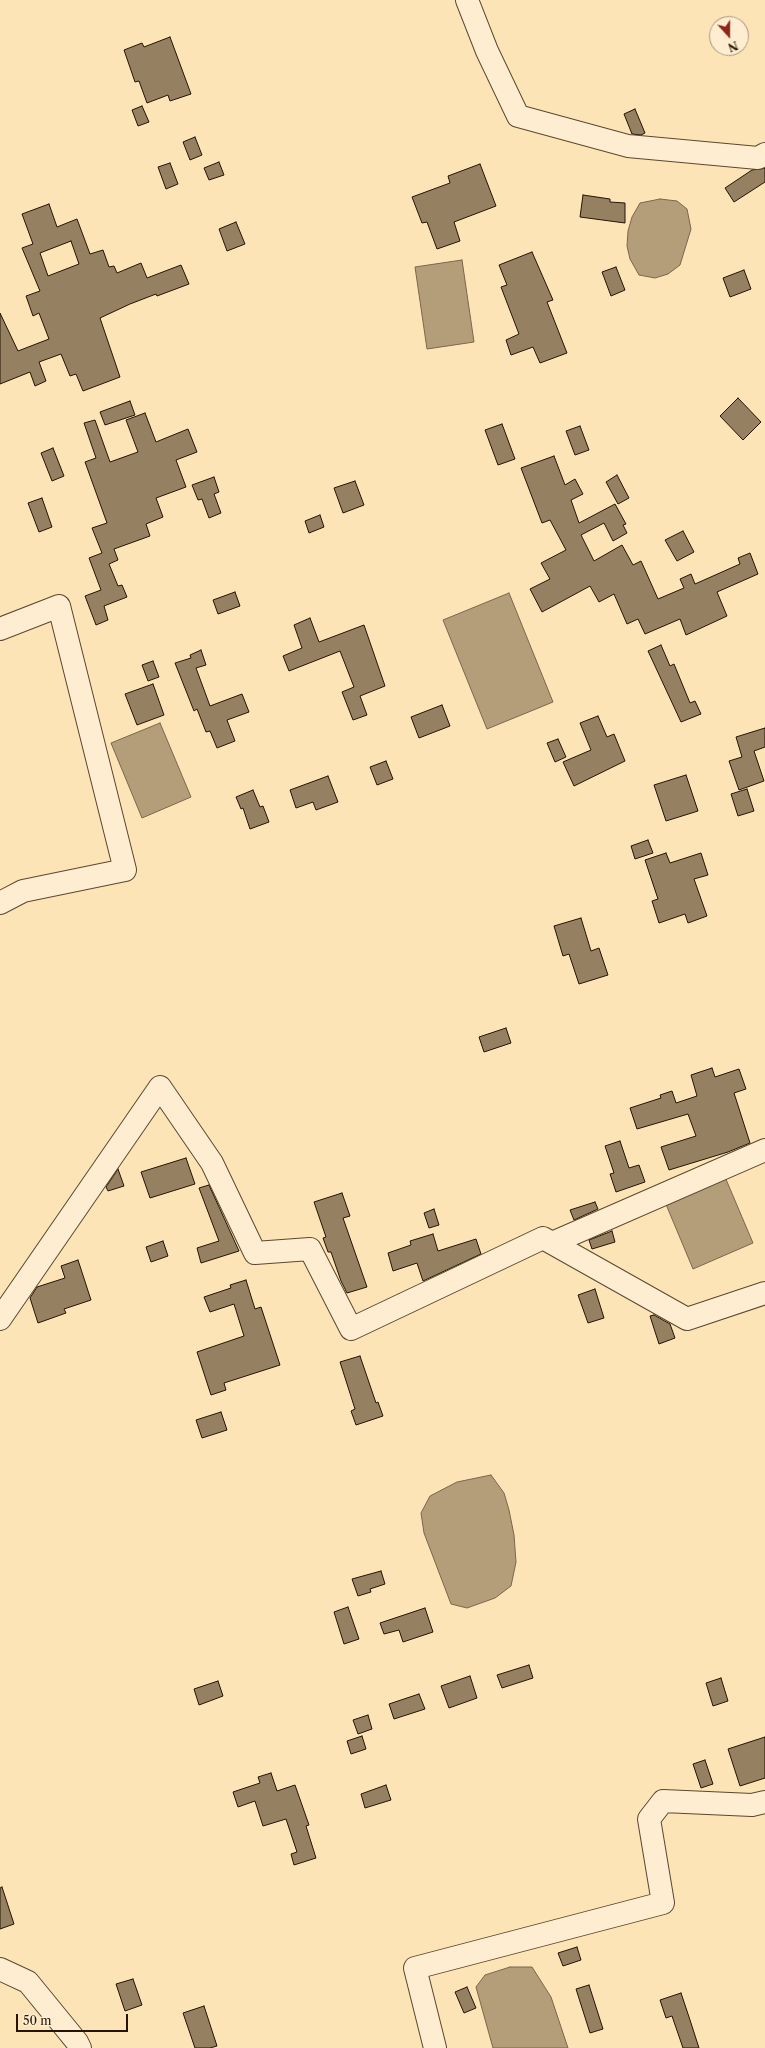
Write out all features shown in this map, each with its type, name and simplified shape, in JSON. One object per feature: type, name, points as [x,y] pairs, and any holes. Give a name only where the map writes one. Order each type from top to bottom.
[{"type":"street","points":[[467,0],[487,51],[518,116],[628,146],[758,158],[765,154]]},
{"type":"street","points":[[0,629],[59,606],[125,870],[23,891],[0,903]]},
{"type":"street","points":[[0,1319],[160,1088],[212,1163],[255,1253],[310,1249],[351,1329],[542,1238],[687,1319],[765,1293]]},
{"type":"street","points":[[552,1243],[765,1150]]},
{"type":"street","points":[[435,2048],[415,1968],[663,1903],[649,1819],[663,1801],[752,1805],[765,1802]]},
{"type":"street","points":[[0,1969],[28,1982],[77,2042],[80,2048]]},
{"type":"shaded area","points":[[660,199],[677,201],[687,209],[691,229],[680,265],[668,274],[655,278],[639,275],[630,259],[627,246],[628,231],[632,217],[640,203]]},
{"type":"shaded area","points":[[462,260],[474,342],[427,349],[415,267]]},
{"type":"shaded area","points":[[509,593],[553,702],[487,729],[443,620]]},
{"type":"shaded area","points":[[160,723],[191,797],[142,818],[111,743]]},
{"type":"shaded area","points":[[725,1177],[753,1243],[693,1269],[665,1202]]},
{"type":"shaded area","points":[[491,1475],[504,1493],[509,1510],[514,1535],[516,1562],[511,1586],[495,1598],[467,1608],[451,1604],[424,1533],[421,1513],[430,1496],[457,1482]]},
{"type":"shaded area","points":[[510,1967],[532,1967],[551,1997],[568,2048],[493,2048],[476,1987],[485,1975]]},
{"type":"building","points":[[170,37],[191,94],[170,101],[168,95],[147,103],[139,81],[135,82],[124,50],[142,43],[144,47]]},
{"type":"building","points":[[142,106],[149,122],[138,126],[132,110]]},
{"type":"building","points":[[635,109],[645,133],[641,135],[632,134],[624,114]]},
{"type":"building","points":[[195,137],[202,155],[190,160],[183,142]]},
{"type":"building","points":[[219,162],[224,175],[209,180],[204,168]]},
{"type":"building","points":[[170,163],[178,184],[166,189],[158,167]]},
{"type":"building","points":[[480,164],[496,206],[454,222],[460,241],[437,249],[427,222],[422,223],[412,197],[450,183],[448,176]]},
{"type":"building","points":[[765,168],[765,182],[734,202],[725,188],[752,170]]},
{"type":"building","points":[[583,195],[610,199],[610,202],[625,203],[625,223],[580,217]]},
{"type":"building","points":[[49,204],[57,227],[77,219],[90,254],[103,250],[109,267],[114,266],[117,273],[141,263],[147,278],[181,265],[189,284],[157,296],[156,294],[100,318],[120,377],[83,391],[76,374],[70,376],[61,354],[39,362],[46,381],[35,386],[30,372],[0,384],[0,313],[18,351],[49,339],[39,313],[33,316],[26,296],[40,291],[22,248],[33,244],[22,214]],"holes":[[[71,241],[79,264],[48,276],[40,253]]]},
{"type":"building","points":[[236,222],[245,244],[227,251],[219,229]]},
{"type":"building","points":[[532,252],[553,300],[547,302],[567,353],[540,363],[533,347],[511,355],[506,340],[519,334],[501,287],[507,285],[499,265]]},
{"type":"building","points":[[616,267],[625,290],[611,296],[602,272]]},
{"type":"building","points":[[744,270],[751,289],[730,297],[723,278]]},
{"type":"building","points":[[738,398],[761,422],[743,440],[720,416]]},
{"type":"building","points":[[130,401],[135,415],[105,425],[100,412]]},
{"type":"building","points":[[145,413],[156,442],[188,429],[197,452],[176,460],[186,487],[156,498],[163,517],[146,524],[150,536],[114,549],[118,560],[109,564],[118,586],[122,585],[127,597],[104,606],[108,620],[96,625],[85,596],[101,590],[89,558],[102,553],[92,528],[107,523],[85,462],[96,458],[84,423],[95,420],[110,462],[138,452],[126,420]]},
{"type":"building","points":[[502,424],[515,459],[498,465],[485,430]]},
{"type":"building","points":[[580,426],[589,450],[575,455],[566,431]]},
{"type":"building","points":[[53,448],[64,476],[52,481],[41,453]]},
{"type":"building","points":[[554,456],[565,485],[575,479],[583,494],[571,500],[579,523],[615,504],[626,524],[623,525],[627,533],[613,541],[604,523],[581,535],[594,561],[622,545],[633,565],[641,561],[658,599],[684,588],[680,579],[691,574],[695,584],[740,564],[738,558],[750,553],[758,574],[717,592],[727,616],[686,635],[680,619],[645,634],[638,619],[627,624],[614,594],[599,602],[590,586],[542,612],[530,589],[550,579],[541,563],[566,550],[550,520],[542,523],[521,468]]},
{"type":"building","points":[[617,475],[629,498],[618,504],[606,482]]},
{"type":"building","points":[[214,477],[219,492],[214,494],[221,513],[209,518],[202,499],[198,500],[192,485]]},
{"type":"building","points":[[355,481],[364,505],[343,513],[334,488]]},
{"type":"building","points":[[42,498],[52,527],[39,532],[28,503]]},
{"type":"building","points":[[320,515],[324,527],[309,533],[305,521]]},
{"type":"building","points":[[683,531],[694,552],[677,561],[665,540]]},
{"type":"building","points":[[235,592],[240,606],[218,614],[213,600]]},
{"type":"building","points":[[310,618],[319,642],[364,625],[385,686],[360,696],[367,715],[353,720],[342,692],[354,687],[340,651],[289,671],[283,656],[302,648],[294,625]]},
{"type":"building","points":[[661,645],[670,666],[674,664],[690,703],[695,701],[701,714],[681,722],[648,651]]},
{"type":"building","points":[[201,650],[206,665],[196,668],[210,706],[242,694],[249,712],[227,720],[235,741],[217,748],[210,731],[206,732],[197,709],[194,711],[175,663],[191,658],[190,655]]},
{"type":"building","points":[[153,661],[159,677],[148,681],[142,665]]},
{"type":"building","points":[[153,684],[164,715],[137,725],[125,694]]},
{"type":"building","points":[[442,705],[450,726],[419,738],[411,717]]},
{"type":"building","points":[[598,716],[607,737],[614,734],[625,761],[574,786],[563,762],[591,750],[580,723]]},
{"type":"building","points":[[765,728],[765,747],[754,751],[764,781],[739,790],[729,761],[742,757],[736,737]]},
{"type":"building","points":[[558,739],[566,757],[555,762],[547,743]]},
{"type":"building","points":[[386,761],[393,779],[377,785],[370,767]]},
{"type":"building","points":[[686,775],[698,811],[666,821],[654,785]]},
{"type":"building","points":[[328,776],[338,802],[316,810],[313,802],[296,808],[290,790]]},
{"type":"building","points":[[747,789],[754,811],[738,816],[731,794]]},
{"type":"building","points":[[253,790],[260,807],[263,806],[269,822],[250,829],[243,808],[241,809],[236,797]]},
{"type":"building","points":[[648,840],[653,853],[635,859],[631,846]]},
{"type":"building","points":[[666,853],[670,863],[701,853],[708,875],[694,879],[707,916],[688,923],[685,914],[659,923],[652,901],[658,899],[645,860]]},
{"type":"building","points":[[581,918],[591,951],[599,948],[608,975],[579,984],[569,954],[563,956],[554,926]]},
{"type":"building","points":[[506,1028],[511,1043],[484,1052],[479,1037]]},
{"type":"building","points":[[712,1068],[715,1077],[739,1069],[746,1089],[734,1093],[750,1143],[728,1152],[669,1170],[661,1147],[696,1136],[688,1114],[637,1129],[630,1108],[661,1098],[660,1095],[672,1091],[676,1103],[697,1096],[691,1075]]},
{"type":"building","points":[[620,1141],[629,1168],[639,1165],[645,1182],[616,1192],[610,1174],[614,1173],[605,1146]]},
{"type":"building","points":[[186,1158],[195,1184],[150,1198],[141,1172]]},
{"type":"building","points":[[118,1169],[124,1186],[108,1191],[106,1187]]},
{"type":"building","points":[[209,1185],[239,1251],[201,1263],[197,1248],[219,1241],[199,1188]]},
{"type":"building","points":[[342,1193],[350,1216],[343,1218],[367,1287],[347,1293],[341,1281],[331,1252],[328,1252],[323,1238],[326,1237],[314,1202]]},
{"type":"building","points":[[595,1202],[598,1209],[574,1220],[570,1210]]},
{"type":"building","points":[[434,1209],[439,1225],[429,1228],[424,1213]]},
{"type":"building","points":[[612,1231],[615,1242],[592,1249],[589,1240]]},
{"type":"building","points":[[433,1234],[438,1251],[476,1239],[481,1254],[423,1281],[417,1263],[393,1271],[388,1253],[411,1245],[410,1241]]},
{"type":"building","points":[[163,1241],[168,1256],[151,1262],[146,1247]]},
{"type":"building","points":[[78,1260],[91,1300],[64,1309],[66,1313],[38,1323],[30,1298],[37,1287],[65,1278],[61,1266]]},
{"type":"building","points":[[246,1280],[255,1309],[261,1307],[280,1365],[224,1383],[226,1390],[211,1395],[197,1352],[244,1336],[234,1304],[210,1312],[204,1297],[231,1288],[230,1285]]},
{"type":"building","points":[[595,1289],[604,1318],[588,1323],[578,1295]]},
{"type":"building","points":[[654,1315],[670,1324],[675,1338],[659,1344],[650,1316]]},
{"type":"building","points":[[360,1356],[376,1403],[378,1402],[383,1416],[356,1425],[351,1411],[355,1409],[340,1362]]},
{"type":"building","points":[[221,1412],[227,1430],[202,1438],[196,1420]]},
{"type":"building","points":[[381,1571],[385,1584],[370,1589],[371,1592],[358,1596],[352,1579]]},
{"type":"building","points":[[348,1607],[359,1639],[344,1644],[334,1612]]},
{"type":"building","points":[[425,1608],[433,1632],[403,1642],[399,1630],[384,1634],[380,1623]]},
{"type":"building","points":[[529,1665],[533,1678],[502,1688],[497,1675]]},
{"type":"building","points":[[470,1676],[477,1698],[449,1708],[441,1686]]},
{"type":"building","points":[[721,1678],[728,1701],[713,1706],[706,1683]]},
{"type":"building","points":[[218,1681],[223,1696],[199,1705],[194,1689]]},
{"type":"building","points":[[419,1694],[425,1709],[394,1719],[389,1704]]},
{"type":"building","points":[[368,1715],[372,1729],[358,1734],[353,1720]]},
{"type":"building","points":[[362,1736],[366,1749],[351,1754],[347,1741]]},
{"type":"building","points":[[765,1737],[765,1778],[740,1786],[728,1749]]},
{"type":"building","points":[[705,1760],[713,1784],[701,1788],[693,1764]]},
{"type":"building","points":[[271,1773],[277,1791],[295,1785],[309,1825],[306,1826],[316,1858],[294,1865],[291,1854],[297,1852],[286,1819],[263,1826],[255,1801],[238,1807],[233,1792],[260,1783],[258,1777]]},
{"type":"building","points":[[386,1785],[391,1800],[365,1808],[361,1794]]},
{"type":"building","points":[[2,1887],[14,1924],[0,1929],[0,1888]]},
{"type":"building","points":[[577,1947],[581,1960],[563,1966],[558,1953]]},
{"type":"building","points":[[133,1979],[142,2005],[125,2011],[116,1984]]},
{"type":"building","points":[[589,1985],[603,2029],[590,2033],[576,1989]]},
{"type":"building","points":[[467,1987],[476,2008],[464,2013],[455,1992]]},
{"type":"building","points":[[681,1993],[699,2048],[683,2048],[672,2016],[666,2018],[660,2000]]},
{"type":"building","points":[[204,2006],[217,2046],[210,2048],[195,2048],[183,2013]]}]
